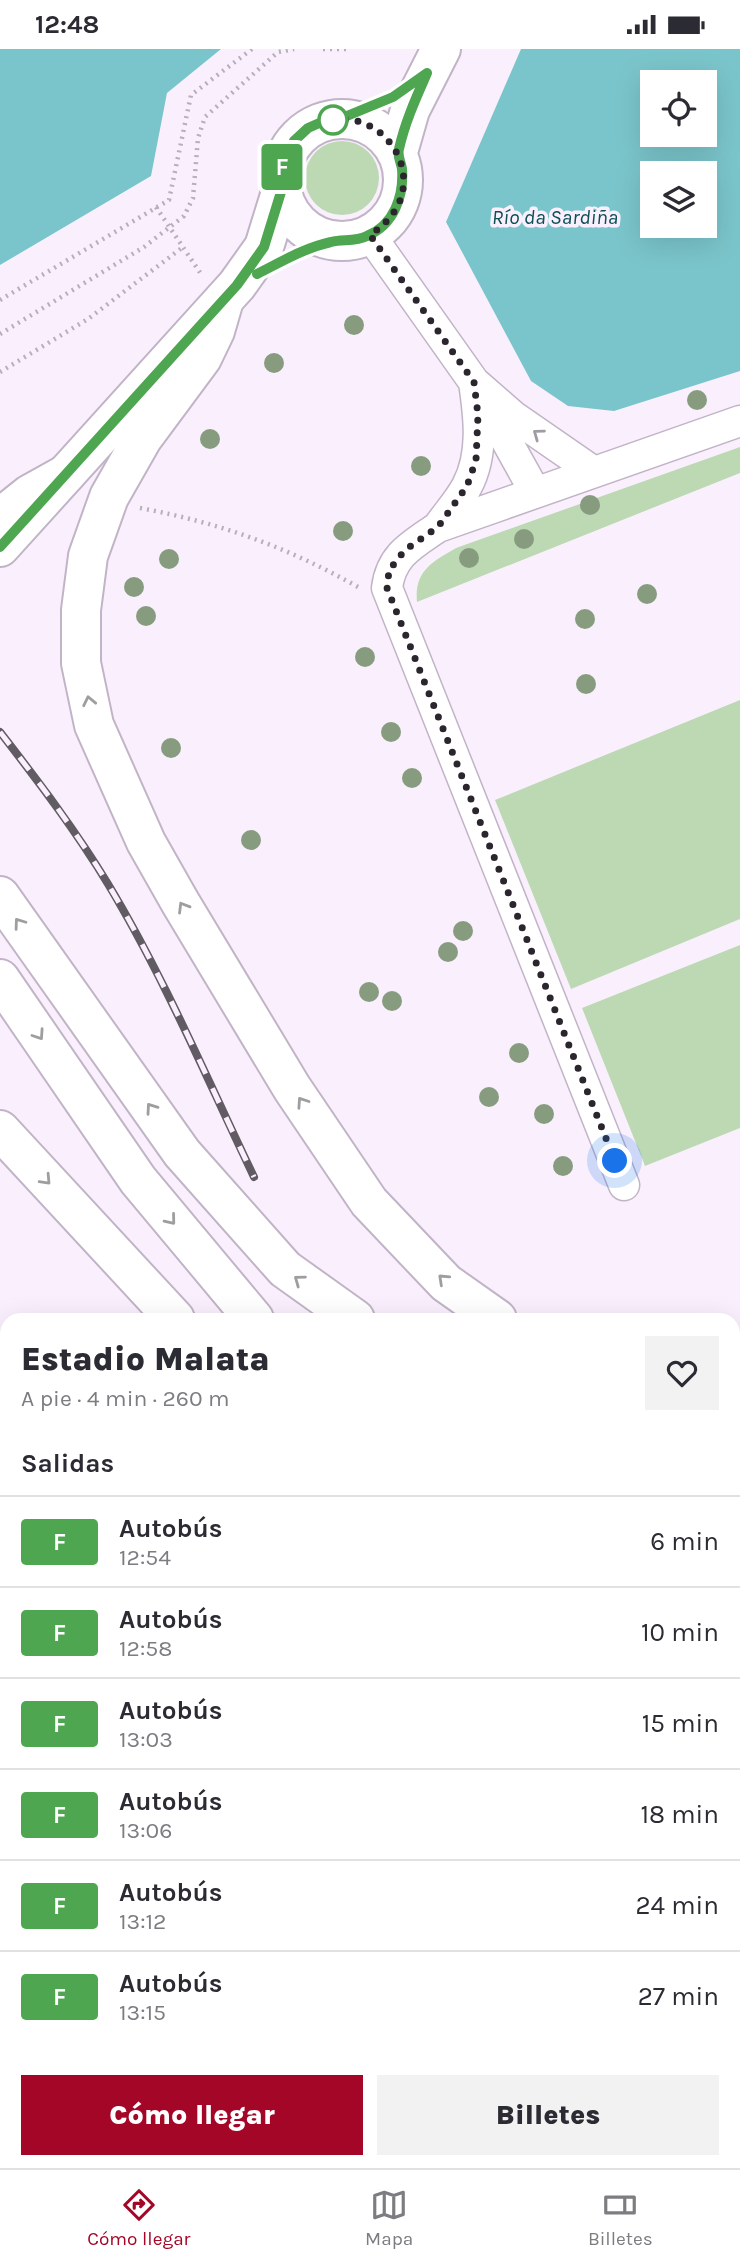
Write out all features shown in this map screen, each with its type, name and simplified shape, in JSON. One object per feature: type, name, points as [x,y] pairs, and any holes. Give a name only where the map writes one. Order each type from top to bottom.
[{"type":"main road","points":[[0,547],[66,474],[221,287],[264,247],[281,192],[282,165],[294,141],[316,125],[342,118],[393,97],[434,61]]},
{"type":"main road","points":[[221,287],[296,253],[352,238],[386,223],[398,206],[403,186],[398,152],[410,110],[434,61]]},
{"type":"main road","points":[[342,118],[362,122],[380,132],[398,152]]},
{"type":"main road","points":[[281,192],[288,210],[299,225],[315,236],[352,238]]},
{"type":"main road","points":[[221,287],[215,331],[202,359],[142,439],[109,498],[88,556],[81,610],[81,663],[94,725],[146,842],[292,1088],[369,1202],[446,1283],[488,1313]]},
{"type":"main road","points":[[0,518],[30,494],[66,474]]},
{"type":"main road","points":[[0,896],[182,1153],[285,1269],[347,1313]]},
{"type":"main road","points":[[0,979],[138,1180],[249,1313]]},
{"type":"main road","points":[[0,1130],[170,1313]]},
{"type":"street","points":[[352,238],[474,382],[513,416],[594,473]]},
{"type":"street","points":[[474,382],[535,492]]},
{"type":"street","points":[[438,527],[467,486],[476,460],[478,415],[474,382]]},
{"type":"street","points":[[624,1185],[387,588],[389,571],[408,548],[438,527],[740,421]]},
{"type":"path","points":[[0,300],[169,200],[191,95],[252,49]]},
{"type":"path","points":[[0,334],[144,247],[184,216],[193,198],[198,138],[205,117],[278,52],[294,49]]},
{"type":"path","points":[[323,49],[348,49]]},
{"type":"path","points":[[156,207],[183,247],[221,287]]},
{"type":"path","points":[[0,372],[88,319],[183,247]]},
{"type":"path","points":[[133,507],[194,519],[256,537],[327,569],[365,591]]},
{"type":"green space","points":[[342,141],[356,144],[368,152],[376,164],[379,178],[376,192],[368,204],[356,212],[342,215],[328,212],[316,204],[308,192],[305,178],[308,164],[316,152],[328,144]]},
{"type":"green space","points":[[740,447],[740,473],[417,602],[418,582],[426,569],[456,548]]},
{"type":"green space","points":[[740,700],[740,919],[571,989],[495,800]]},
{"type":"green space","points":[[740,945],[740,1128],[645,1166],[582,1008]]},
{"type":"water","points":[[0,49],[221,49],[167,93],[151,176],[0,265]]},
{"type":"water","name":"Río da Sardiña","points":[[521,49],[740,49],[740,371],[614,411],[568,406],[531,381],[446,222]]},
{"type":"railway","points":[[0,732],[70,826],[128,919],[166,992],[254,1177]]},
{"type":"bus line","name":"F","points":[[0,547],[237,285],[264,247],[281,192],[280,174],[285,156],[294,141],[308,128],[324,121],[342,118],[393,97],[427,73],[410,110],[398,152],[403,186],[398,206],[386,223],[370,235],[352,241],[333,241],[296,253],[257,274]]},
{"type":"route","points":[[333,120],[342,118],[362,122],[380,132],[398,152],[403,186],[398,206],[386,223],[370,235],[474,382],[478,415],[476,460],[467,486],[438,527],[398,558],[389,571],[387,588],[615,1161]]}]
